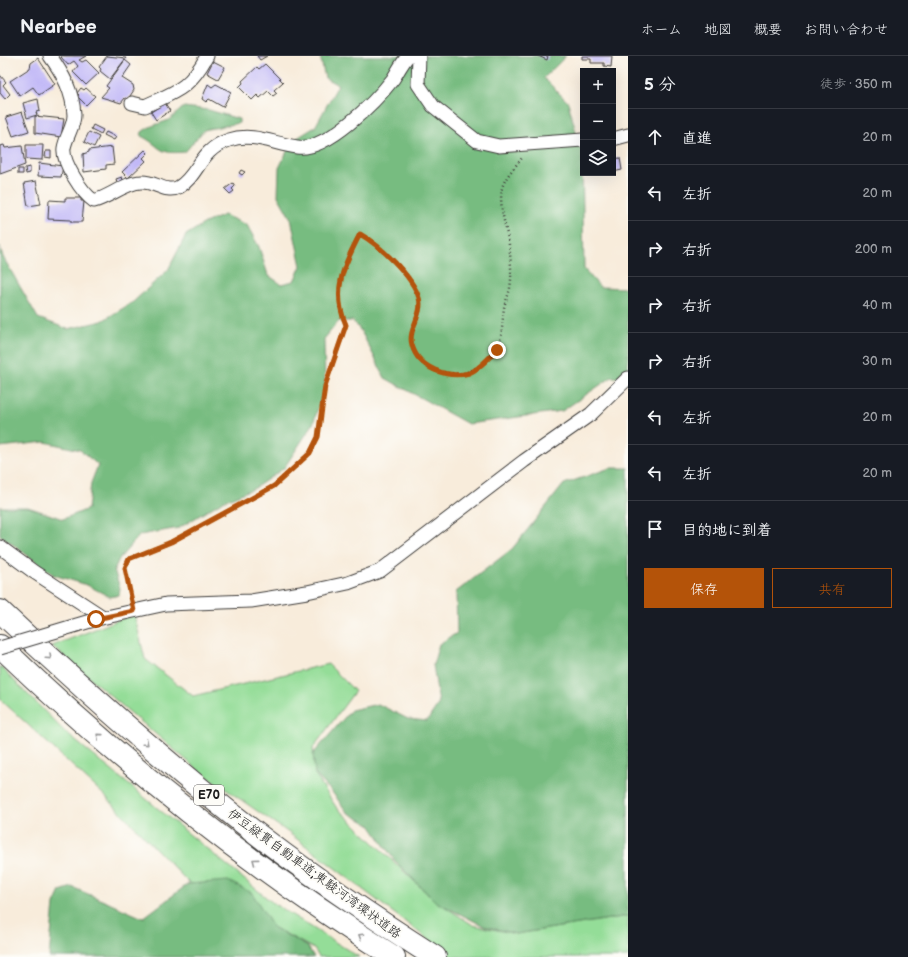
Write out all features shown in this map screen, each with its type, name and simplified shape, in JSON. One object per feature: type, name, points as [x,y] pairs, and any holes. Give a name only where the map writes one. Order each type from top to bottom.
[{"type":"highway","name":"伊豆縦貫自動車道;東駿河湾環状道路","points":[[0,611],[163,758],[266,840],[358,907],[435,957]]},
{"type":"highway","name":"伊豆縦貫自動車道;東駿河湾環状道路","points":[[0,647],[52,696],[157,786],[259,864],[349,928],[394,957]]},
{"type":"street","points":[[50,56],[67,83],[73,105],[73,123],[64,149],[66,158],[76,180],[88,196],[94,200],[141,182],[168,190],[178,188],[186,182],[202,159],[213,148],[222,142],[241,136],[256,137],[296,147],[305,148],[317,145],[342,128],[369,105],[393,78],[408,56]]},
{"type":"street","points":[[132,103],[145,106],[186,86],[192,80],[207,56]]},
{"type":"street","points":[[419,56],[418,84],[433,106],[477,141],[499,146],[580,140]]},
{"type":"street","points":[[616,138],[628,135]]},
{"type":"street","points":[[0,647],[100,618],[166,604],[251,601],[307,592],[348,583],[380,571],[524,461],[591,414],[628,378]]},
{"type":"street","points":[[0,547],[100,618]]},
{"type":"path","points":[[134,611],[125,568],[129,559],[171,542],[274,486],[310,453],[318,437],[325,386],[346,325],[340,311],[339,291],[343,266],[360,234],[372,241],[406,275],[419,298],[419,312],[412,334],[411,344],[417,356],[426,366],[448,374],[470,373],[497,350],[504,306],[510,288],[510,253],[501,200],[502,187],[509,173],[538,142]]},
{"type":"green space","points":[[320,56],[566,56],[544,78],[568,102],[580,147],[580,176],[582,176],[584,269],[600,287],[628,288],[628,379],[612,377],[562,411],[468,424],[385,378],[361,331],[353,321],[339,321],[324,339],[325,386],[313,424],[284,468],[255,488],[223,501],[179,528],[140,535],[119,559],[114,570],[120,588],[119,595],[110,597],[87,585],[54,575],[0,535],[0,507],[28,507],[63,519],[88,509],[91,483],[98,465],[80,450],[45,442],[0,447],[0,246],[3,257],[38,318],[68,329],[102,321],[133,302],[168,270],[186,235],[205,223],[224,215],[247,225],[259,247],[268,275],[281,284],[294,281],[301,266],[291,219],[278,196],[279,168],[292,141],[315,127],[338,85],[325,78]]},
{"type":"green space","points":[[184,107],[209,110],[239,119],[239,123],[204,130],[185,152],[176,153],[164,151],[141,136],[142,132],[151,126],[168,120]]},
{"type":"green space","points":[[610,468],[628,468],[628,916],[516,934],[484,926],[436,902],[395,861],[370,825],[347,812],[332,792],[315,774],[313,754],[351,710],[378,704],[408,719],[427,721],[439,703],[433,665],[439,644],[457,633],[456,592],[512,549],[564,484]]},
{"type":"green space","points":[[134,614],[145,659],[193,696],[328,664],[355,691],[313,748],[315,774],[336,807],[433,899],[473,925],[516,934],[628,916],[628,957],[453,957],[446,953],[289,833],[198,770],[52,646]]},
{"type":"green space","points":[[0,666],[66,733],[273,903],[359,957],[319,957],[314,949],[273,927],[259,907],[222,887],[189,883],[104,795],[0,699]]},
{"type":"green space","points":[[228,881],[252,893],[273,927],[308,947],[314,957],[49,957],[54,904],[60,891],[72,887],[143,918],[188,884]]},
{"type":"building","points":[[86,56],[79,60],[82,62],[86,60],[99,73],[86,85],[73,72],[78,66],[74,61],[68,65],[61,57]]},
{"type":"building","points":[[107,56],[126,58],[110,79],[100,71],[101,69],[99,67]]},
{"type":"building","points":[[257,56],[267,56],[260,60]]},
{"type":"building","points":[[538,56],[548,56],[547,60]]},
{"type":"building","points":[[582,56],[612,56],[611,67],[604,66],[604,63],[591,63],[591,59],[582,59]]},
{"type":"building","points":[[38,58],[55,84],[39,95],[33,87],[20,96],[10,81],[30,68],[31,63]]},
{"type":"building","points":[[125,60],[131,65],[122,78],[133,85],[134,90],[128,99],[125,98],[121,103],[101,97],[109,88],[106,86]]},
{"type":"building","points":[[213,61],[225,67],[218,79],[207,73]]},
{"type":"building","points":[[265,64],[283,82],[274,90],[277,93],[273,96],[268,91],[260,98],[257,95],[252,100],[239,87],[243,83],[242,81],[257,67],[259,69]]},
{"type":"building","points":[[0,75],[6,82],[3,85],[10,94],[5,99],[0,93]]},
{"type":"building","points":[[208,84],[212,87],[216,84],[231,92],[223,107],[209,99],[206,102],[202,99]]},
{"type":"building","points":[[81,88],[84,90],[86,88],[95,96],[86,105],[77,96],[79,95],[77,93]]},
{"type":"building","points":[[38,99],[40,111],[36,112],[37,115],[27,118],[23,103]]},
{"type":"building","points":[[165,103],[170,111],[156,120],[151,112]]},
{"type":"building","points":[[22,112],[29,131],[13,136],[6,117]]},
{"type":"building","points":[[35,116],[64,119],[61,137],[35,133]]},
{"type":"building","points":[[93,125],[103,130],[101,134],[91,129]]},
{"type":"building","points":[[89,132],[99,137],[94,147],[84,142]]},
{"type":"building","points":[[106,132],[116,137],[114,140],[104,135]]},
{"type":"building","points":[[4,145],[5,148],[22,146],[25,165],[0,174],[0,146]]},
{"type":"building","points":[[26,145],[43,145],[42,160],[26,159]]},
{"type":"building","points":[[112,147],[114,164],[106,165],[106,169],[84,172],[83,154],[89,152],[89,150]]},
{"type":"building","points":[[145,150],[148,153],[143,158],[146,161],[128,178],[122,172]]},
{"type":"building","points":[[46,151],[51,151],[51,158],[45,157]]},
{"type":"building","points":[[620,158],[622,170],[616,171],[616,159]]},
{"type":"building","points":[[39,163],[63,166],[61,177],[38,176]]},
{"type":"building","points":[[30,167],[30,173],[26,174],[25,168]]},
{"type":"building","points":[[18,169],[23,169],[23,174],[18,174]]},
{"type":"building","points":[[241,170],[245,172],[242,175],[239,173]]},
{"type":"building","points":[[122,177],[124,183],[118,185],[116,179]]},
{"type":"building","points":[[36,181],[41,204],[28,206],[24,183]]},
{"type":"building","points":[[233,183],[235,186],[232,189],[234,191],[230,194],[225,189]]},
{"type":"building","points":[[65,198],[81,198],[81,201],[84,201],[82,222],[48,219],[49,200],[65,201]]},
{"type":"route","points":[[96,619],[134,611],[125,568],[129,559],[171,542],[274,486],[310,453],[318,437],[325,386],[346,325],[340,311],[339,291],[343,266],[360,234],[372,241],[406,275],[419,298],[419,312],[412,334],[411,344],[417,356],[426,366],[448,374],[470,373],[497,350]]}]
